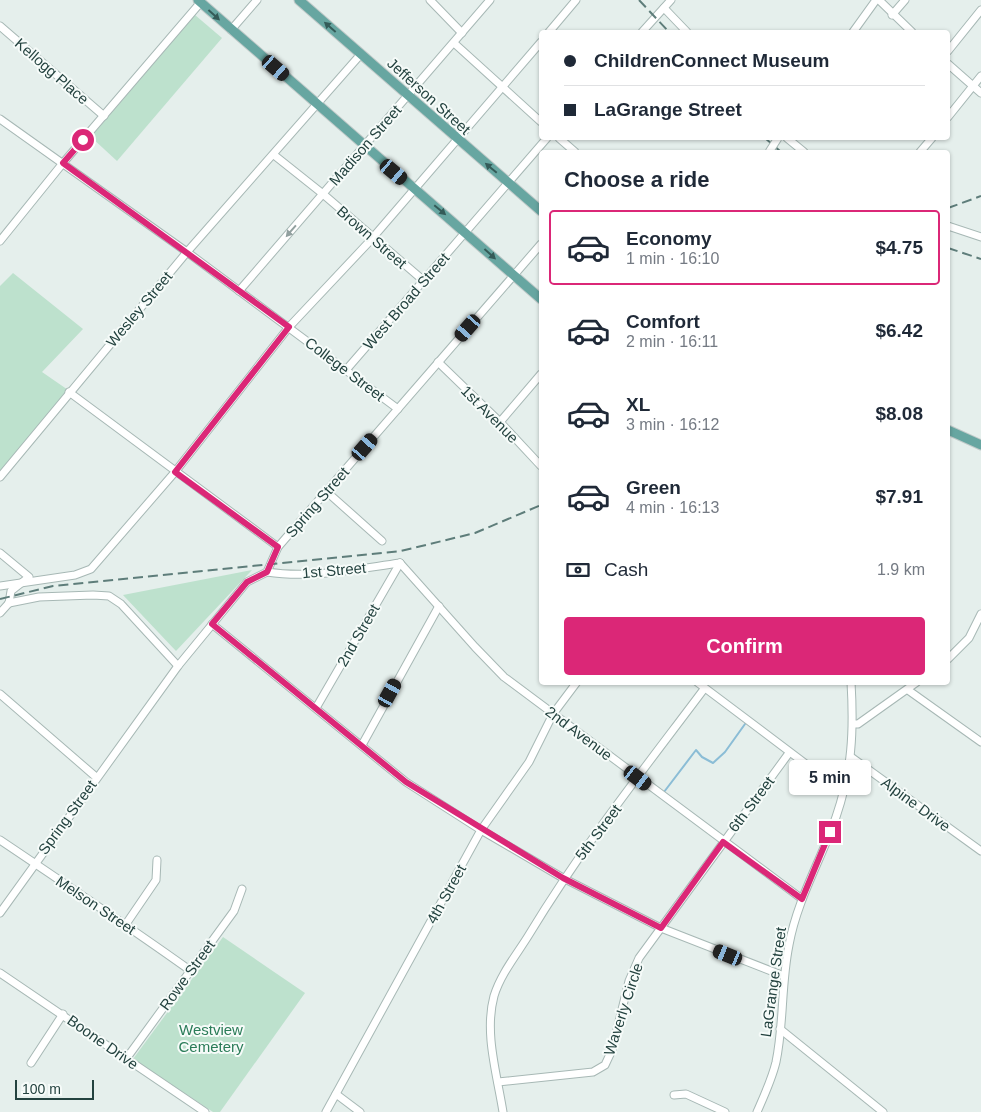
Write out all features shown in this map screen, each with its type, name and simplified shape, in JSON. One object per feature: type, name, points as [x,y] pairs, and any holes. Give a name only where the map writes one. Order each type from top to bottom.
[{"type":"main road","points":[[199,1],[539,297]]},
{"type":"main road","name":"Jefferson Street","points":[[304,2],[361,54],[409,94],[457,139],[539,209]]},
{"type":"main road","points":[[950,431],[981,445]]},
{"type":"street","points":[[231,30],[257,0]]},
{"type":"street","points":[[430,0],[462,33]]},
{"type":"street","name":"Madison Street","points":[[239,291],[490,0]]},
{"type":"street","points":[[551,30],[576,0]]},
{"type":"street","points":[[644,30],[671,0]]},
{"type":"street","points":[[855,30],[878,0],[910,30]]},
{"type":"street","points":[[892,15],[905,0]]},
{"type":"street","points":[[0,241],[199,1]]},
{"type":"street","points":[[664,8],[684,30]]},
{"type":"street","points":[[950,49],[981,10]]},
{"type":"street","name":"Kellogg Place","points":[[0,26],[104,116]]},
{"type":"street","points":[[454,43],[539,120]]},
{"type":"street","points":[[0,586],[75,574],[92,569],[175,472],[289,327],[372,238],[539,44]]},
{"type":"street","name":"Wesley Street","points":[[0,477],[187,252],[361,54]]},
{"type":"street","points":[[950,66],[981,94]]},
{"type":"street","points":[[950,114],[981,76]]},
{"type":"street","name":"College Street","points":[[0,119],[187,252],[398,409]]},
{"type":"street","name":"West Broad Street","points":[[346,370],[545,140]]},
{"type":"street","points":[[560,140],[573,150]]},
{"type":"street","points":[[790,140],[802,150]]},
{"type":"street","points":[[922,150],[930,140]]},
{"type":"street","name":"Brown Street","points":[[274,155],[323,194],[424,281]]},
{"type":"street","points":[[950,227],[981,237]]},
{"type":"street","name":"Spring Street","points":[[0,913],[34,863],[178,666],[247,582],[267,572],[278,547],[539,246]]},
{"type":"street","name":"1st Avenue","points":[[438,362],[500,422],[539,464]]},
{"type":"street","points":[[500,422],[539,376]]},
{"type":"street","points":[[69,392],[278,547]]},
{"type":"street","points":[[327,492],[382,541]]},
{"type":"street","points":[[0,553],[27,573],[29,577],[11,592],[9,603],[0,614]]},
{"type":"street","name":"1st Street","points":[[267,572],[286,575],[400,563]]},
{"type":"street","name":"2nd Avenue","points":[[400,563],[504,677],[802,899]]},
{"type":"street","name":"2nd Street","points":[[316,708],[400,563]]},
{"type":"street","points":[[9,603],[39,597],[109,596],[121,604],[178,666]]},
{"type":"street","points":[[362,745],[439,606]]},
{"type":"street","points":[[950,657],[969,638],[981,614]]},
{"type":"street","points":[[212,624],[406,782],[481,830],[563,878],[661,928],[784,976]]},
{"type":"street","name":"4th Street","points":[[326,1112],[481,830],[529,762],[553,714],[575,685]]},
{"type":"street","points":[[700,685],[843,792]]},
{"type":"street","name":"LaGrange Street","points":[[757,1112],[775,1064],[790,938],[802,899],[836,818],[852,757],[854,724],[851,685]]},
{"type":"street","points":[[854,724],[858,724],[914,685]]},
{"type":"street","name":"5th Street","points":[[563,878],[704,689]]},
{"type":"street","points":[[908,690],[981,742]]},
{"type":"street","points":[[0,694],[96,777]]},
{"type":"street","name":"6th Street","points":[[661,928],[789,753]]},
{"type":"street","name":"Alpine Drive","points":[[852,757],[981,851]]},
{"type":"street","name":"Melson Street","points":[[0,840],[87,901],[126,924],[191,971]]},
{"type":"street","points":[[126,924],[156,880],[157,860]]},
{"type":"street","points":[[503,1112],[491,1041],[491,1015],[495,994],[504,974],[563,878]]},
{"type":"street","name":"Rowe Street","points":[[126,1059],[234,910],[242,889]]},
{"type":"street","name":"Waverly Circle","points":[[498,1082],[593,1072],[605,1065],[612,1050],[629,981],[640,958],[661,928]]},
{"type":"street","name":"Boone Drive","points":[[0,973],[63,1014],[204,1112]]},
{"type":"street","points":[[31,1063],[63,1014]]},
{"type":"street","points":[[780,1029],[883,1112]]},
{"type":"street","points":[[336,1094],[360,1112]]},
{"type":"street","points":[[674,1095],[686,1094],[725,1112]]},
{"type":"green space","points":[[195,15],[222,38],[117,161],[91,137]]},
{"type":"green space","points":[[13,273],[83,329],[42,372],[71,392],[0,475],[0,286]]},
{"type":"green space","points":[[252,570],[176,651],[123,595]]},
{"type":"green space","name":"Westview Cemetery","points":[[223,937],[305,993],[220,1112],[213,1112],[133,1059]]},
{"type":"waterway","points":[[664,792],[696,750],[702,757],[713,763],[725,752],[745,724]]},
{"type":"railway","points":[[639,0],[667,30]]},
{"type":"railway","points":[[767,140],[779,150]]},
{"type":"railway","points":[[950,207],[981,196]]},
{"type":"railway","points":[[950,249],[981,259]]},
{"type":"railway","points":[[0,599],[53,586],[401,551],[475,533],[539,506]]},
{"type":"route","points":[[83,140],[63,163],[289,327],[175,472],[278,547],[267,572],[259,574],[247,582],[212,624],[406,782],[481,830],[563,878],[661,928],[723,842],[802,899],[830,832]]}]
